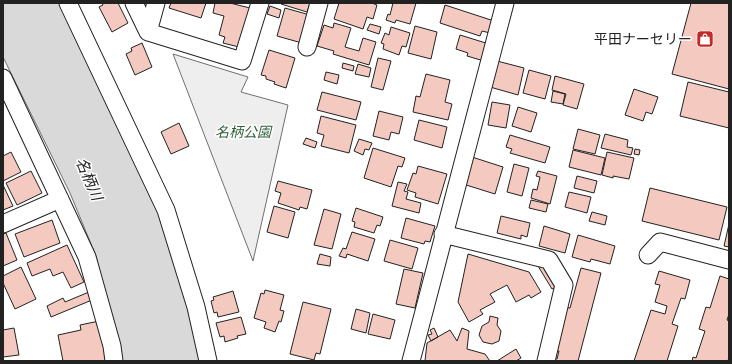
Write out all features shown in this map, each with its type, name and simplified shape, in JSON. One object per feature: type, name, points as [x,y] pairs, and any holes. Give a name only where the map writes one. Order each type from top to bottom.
[{"type":"street","points":[[68,3],[166,210],[196,307],[208,361]]},
{"type":"street","points":[[134,3],[148,32],[242,61],[260,3]]},
{"type":"street","points":[[148,32],[156,3]]},
{"type":"street","points":[[307,46],[319,3]]},
{"type":"street","points":[[411,361],[443,234],[505,3]]},
{"type":"street","points":[[3,78],[87,257],[112,346],[114,361]]},
{"type":"street","points":[[3,224],[60,199]]},
{"type":"street","points":[[443,234],[549,260],[564,285],[546,361]]},
{"type":"street","points":[[648,255],[660,242],[729,260]]},
{"type":"green space","name":"名柄公園","points":[[173,54],[248,77],[241,92],[288,105],[253,261]]},
{"type":"water","name":"名柄川","points":[[3,3],[61,3],[158,209],[179,268],[201,361],[122,361],[96,256],[70,193],[3,57]]},
{"type":"building","points":[[102,3],[118,3],[128,23],[112,32],[99,7],[103,5]]},
{"type":"building","points":[[171,3],[206,3],[201,18],[169,8]]},
{"type":"building","points":[[215,3],[230,3],[254,9],[239,47],[223,43],[225,37],[219,35],[224,16],[213,13]]},
{"type":"building","points":[[281,3],[310,3],[307,12]]},
{"type":"building","points":[[339,3],[372,3],[377,5],[373,19],[367,17],[363,29],[334,19]]},
{"type":"building","points":[[393,3],[416,3],[410,24],[396,20],[395,23],[386,20],[388,14],[390,15]]},
{"type":"building","name":"平田ナーセリー","points":[[691,3],[729,3],[729,89],[672,74]]},
{"type":"building","points":[[445,5],[494,21],[490,33],[482,31],[480,36],[440,23]]},
{"type":"building","points":[[270,6],[281,10],[279,18],[267,14]]},
{"type":"building","points":[[285,8],[310,15],[302,43],[277,36]]},
{"type":"building","points":[[334,23],[351,28],[345,47],[359,51],[363,38],[376,42],[369,65],[333,54],[334,51],[317,46],[324,25],[333,28]]},
{"type":"building","points":[[370,24],[381,27],[379,34],[367,30]]},
{"type":"building","points":[[415,26],[437,32],[431,59],[408,53]]},
{"type":"building","points":[[391,27],[410,33],[406,47],[402,46],[399,55],[383,49],[384,44],[381,43],[385,33],[389,35]]},
{"type":"building","points":[[460,35],[489,44],[484,61],[467,56],[468,53],[456,49]]},
{"type":"building","points":[[142,43],[152,67],[135,75],[126,54],[132,51],[131,48]]},
{"type":"building","points":[[269,50],[295,58],[286,88],[274,84],[275,82],[266,79],[266,76],[261,75]]},
{"type":"building","points":[[378,58],[391,61],[383,90],[371,87]]},
{"type":"building","points":[[497,61],[524,68],[518,95],[490,87]]},
{"type":"building","points":[[343,63],[354,66],[353,71],[342,68]]},
{"type":"building","points":[[358,64],[371,68],[369,77],[355,74]]},
{"type":"building","points":[[529,70],[551,76],[545,99],[523,93]]},
{"type":"building","points":[[326,72],[339,75],[337,84],[324,80]]},
{"type":"building","points":[[426,74],[450,80],[445,102],[452,104],[448,120],[413,112],[416,96],[420,97]]},
{"type":"building","points":[[555,76],[584,84],[577,109],[563,105],[566,94],[552,90]]},
{"type":"building","points":[[688,82],[729,92],[729,128],[680,116]]},
{"type":"building","points":[[634,89],[658,97],[652,114],[646,112],[643,121],[625,115]]},
{"type":"building","points":[[553,91],[565,94],[563,104],[551,102]]},
{"type":"building","points":[[322,92],[361,102],[356,120],[317,110]]},
{"type":"building","points":[[492,102],[510,105],[506,128],[488,125]]},
{"type":"building","points":[[518,107],[537,113],[531,132],[512,126]]},
{"type":"building","points":[[379,111],[403,117],[399,134],[391,132],[389,140],[373,136]]},
{"type":"building","points":[[321,116],[356,125],[349,153],[321,146],[324,135],[317,133]]},
{"type":"building","points":[[419,120],[447,127],[442,148],[414,140]]},
{"type":"building","points":[[179,123],[189,146],[171,154],[161,132]]},
{"type":"building","points":[[578,129],[600,135],[595,154],[573,149]]},
{"type":"building","points":[[605,134],[628,140],[627,147],[633,148],[631,155],[601,148]]},
{"type":"building","points":[[510,135],[550,147],[545,163],[510,153],[512,149],[506,147]]},
{"type":"building","points":[[306,138],[317,142],[315,148],[303,144]]},
{"type":"building","points":[[359,139],[372,143],[369,150],[365,149],[363,155],[354,151]]},
{"type":"building","points":[[373,148],[405,158],[402,167],[398,166],[391,187],[364,178]]},
{"type":"building","points":[[635,149],[640,150],[639,155],[634,154]]},
{"type":"building","points":[[573,150],[605,158],[601,175],[569,167]]},
{"type":"building","points":[[11,152],[21,172],[3,181],[3,156]]},
{"type":"building","points":[[607,152],[634,158],[629,179],[613,176],[613,178],[602,175]]},
{"type":"building","points":[[472,157],[503,167],[495,194],[463,184]]},
{"type":"building","points":[[514,164],[529,168],[522,196],[507,192]]},
{"type":"building","points":[[418,166],[447,174],[438,204],[415,197],[416,193],[407,190],[413,173],[416,174]]},
{"type":"building","points":[[31,171],[42,193],[17,205],[6,183]]},
{"type":"building","points":[[538,171],[557,176],[550,204],[531,198],[533,189],[537,190],[540,177],[536,176]]},
{"type":"building","points":[[577,176],[597,181],[594,193],[574,188]]},
{"type":"building","points":[[278,181],[312,190],[307,209],[300,207],[299,210],[278,203],[281,193],[275,191]]},
{"type":"building","points":[[398,182],[407,184],[404,191],[408,192],[406,199],[421,203],[419,213],[392,206]]},
{"type":"building","points":[[3,185],[13,206],[3,210]]},
{"type":"building","points":[[650,188],[727,207],[719,240],[642,221]]},
{"type":"building","points":[[569,192],[591,197],[587,213],[565,207]]},
{"type":"building","points":[[531,200],[548,204],[546,212],[529,208]]},
{"type":"building","points":[[274,206],[295,212],[288,238],[267,232]]},
{"type":"building","points":[[356,208],[383,217],[380,226],[377,225],[374,233],[354,227],[355,222],[352,221]]},
{"type":"building","points":[[324,209],[341,214],[332,249],[314,245]]},
{"type":"building","points":[[592,212],[607,216],[605,225],[589,221]]},
{"type":"building","points":[[501,216],[530,223],[527,237],[521,235],[521,239],[497,233]]},
{"type":"building","points":[[406,218],[435,226],[430,242],[425,241],[424,244],[401,238]]},
{"type":"building","points":[[52,220],[60,243],[24,257],[15,234]]},
{"type":"building","points":[[729,224],[729,247],[724,246]]},
{"type":"building","points":[[544,226],[570,234],[565,253],[539,246]]},
{"type":"building","points":[[352,232],[375,239],[368,261],[347,254],[346,258],[339,256],[343,248],[346,249]]},
{"type":"building","points":[[6,233],[17,260],[3,266],[3,234]]},
{"type":"building","points":[[578,235],[615,246],[610,264],[591,259],[590,262],[572,257]]},
{"type":"building","points":[[390,240],[418,248],[412,269],[384,261]]},
{"type":"building","points":[[67,245],[84,282],[71,288],[63,272],[53,276],[50,269],[32,276],[27,263]]},
{"type":"building","points":[[320,254],[331,257],[330,266],[317,264]]},
{"type":"building","points":[[468,254],[529,272],[541,292],[531,298],[529,295],[516,302],[507,285],[490,294],[495,302],[480,310],[483,314],[469,322],[458,302]]},
{"type":"building","points":[[543,263],[558,286],[552,289],[538,266]]},
{"type":"building","points":[[21,267],[36,299],[15,309],[3,283],[3,276]]},
{"type":"building","points":[[581,268],[601,273],[578,361],[549,361],[550,357],[557,359],[559,351],[553,350],[564,307],[570,308]]},
{"type":"building","points":[[404,269],[423,273],[415,308],[396,304]]},
{"type":"building","points":[[659,271],[690,280],[685,299],[681,298],[672,324],[678,326],[667,361],[634,361],[651,310],[665,314],[667,306],[655,302],[660,285],[655,284]]},
{"type":"building","points":[[720,276],[729,279],[729,314],[727,320],[729,321],[728,361],[692,361],[693,357],[696,358],[705,331],[699,329],[706,307],[710,308]]},
{"type":"building","points":[[265,290],[284,295],[280,310],[284,311],[281,322],[279,321],[275,332],[264,328],[266,322],[254,318],[261,293],[264,294]]},
{"type":"building","points":[[233,291],[239,312],[218,317],[217,312],[214,313],[211,301],[214,300],[213,297]]},
{"type":"building","points":[[89,292],[92,300],[51,317],[47,306],[63,298],[65,302]]},
{"type":"building","points":[[303,302],[331,309],[320,354],[316,353],[314,360],[290,354]]},
{"type":"building","points":[[356,309],[370,313],[366,333],[351,329]]},
{"type":"building","points":[[373,314],[395,320],[390,339],[368,334]]},
{"type":"building","points":[[490,316],[498,318],[497,325],[501,331],[499,341],[492,344],[483,342],[479,335],[482,326],[489,322]]},
{"type":"building","points":[[241,317],[246,334],[237,336],[238,338],[225,342],[224,336],[220,337],[216,323]]},
{"type":"building","points":[[104,320],[113,361],[63,361],[58,335],[81,330],[80,325]]},
{"type":"building","points":[[14,328],[19,355],[3,357],[3,330]]},
{"type":"building","points":[[434,328],[438,337],[431,341],[428,335],[432,334],[430,330]]},
{"type":"building","points":[[462,328],[469,331],[467,349],[485,354],[490,361],[425,361],[427,343],[450,330],[457,341]]},
{"type":"building","points":[[516,349],[521,358],[516,361],[497,361]]},
{"type":"place","name":"平田ナーセリー","points":[[705,39]]}]
